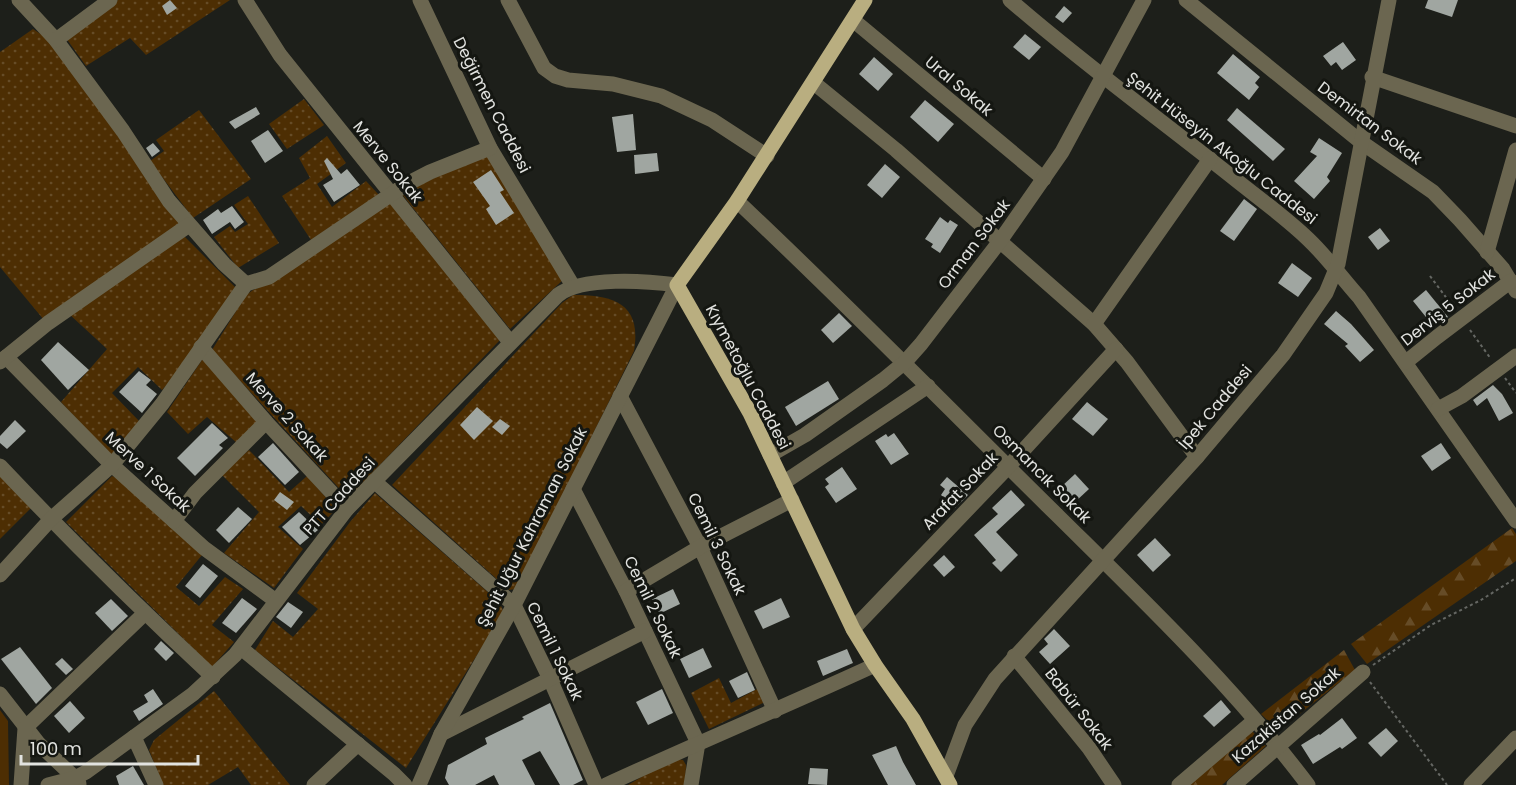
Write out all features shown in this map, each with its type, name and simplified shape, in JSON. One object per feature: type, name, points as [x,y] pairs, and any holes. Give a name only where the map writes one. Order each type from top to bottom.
[{"type":"main road","points":[[677,285],[767,156],[866,0]]},
{"type":"main road","name":"Kıymetoğlu Caddesi","points":[[677,285],[750,412],[853,629],[913,719],[948,780]]},
{"type":"street","points":[[18,0],[56,40],[123,130],[159,186],[189,225],[224,264],[246,284]]},
{"type":"street","points":[[56,40],[110,0]]},
{"type":"street","name":"Merve Sokak","points":[[245,0],[280,55],[510,342]]},
{"type":"street","name":"Değirmen Caddesi","points":[[420,0],[490,148],[573,286]]},
{"type":"street","points":[[508,0],[544,68],[555,76],[568,80],[621,85],[661,96],[695,111],[767,156]]},
{"type":"street","name":"Şehit Hüseyin Akoğlu Caddesi","points":[[1010,0],[1102,77],[1282,215],[1323,254],[1359,297],[1406,362],[1516,521]]},
{"type":"street","name":"Orman Sokak","points":[[770,454],[805,435],[884,380],[905,362],[1000,241],[1062,152],[1144,0]]},
{"type":"street","name":"Demirtan Sokak","points":[[1186,0],[1360,142],[1432,192],[1460,220],[1514,286]]},
{"type":"street","name":"İpek Caddesi","points":[[948,780],[964,725],[995,679],[1197,457],[1283,355],[1326,293],[1336,271],[1372,77],[1389,0]]},
{"type":"street","name":"Ural Sokak","points":[[853,20],[1044,179]]},
{"type":"street","points":[[1372,77],[1516,126]]},
{"type":"street","points":[[814,83],[896,150],[1094,324],[1116,349],[1197,457]]},
{"type":"street","points":[[0,575],[51,519],[112,465],[162,404],[246,284],[269,277],[391,194],[430,172],[490,148]]},
{"type":"street","points":[[1487,252],[1516,150]]},
{"type":"street","points":[[1094,324],[1210,159]]},
{"type":"street","name":"Osmancık Sokak","points":[[737,201],[905,362],[1200,658],[1278,746],[1308,785]]},
{"type":"street","points":[[3,360],[48,323],[189,225]]},
{"type":"street","points":[[573,286],[587,283],[628,282],[658,282],[677,285]]},
{"type":"street","name":"Şehit Uğur Kahraman Sokak","points":[[419,785],[441,734],[514,605],[677,285]]},
{"type":"street","name":"PTT Caddesi","points":[[48,785],[77,781],[213,677],[242,648],[347,509],[510,342],[558,295],[573,286]]},
{"type":"street","name":"Derviş 5 Sokak","points":[[1406,362],[1462,319],[1514,286]]},
{"type":"street","name":"Merve 2 Sokak","points":[[201,347],[266,422],[347,509]]},
{"type":"street","name":"Arafat Sokak","points":[[853,629],[1008,467],[1116,349]]},
{"type":"street","points":[[1438,409],[1462,396],[1516,356]]},
{"type":"street","name":"Merve 1 Sokak","points":[[3,360],[174,521],[220,561],[276,601]]},
{"type":"street","points":[[783,483],[928,386]]},
{"type":"street","name":"Cemil 3 Sokak","points":[[620,396],[700,547],[775,711]]},
{"type":"street","points":[[174,521],[195,493],[266,422]]},
{"type":"street","points":[[0,466],[145,614],[213,677]]},
{"type":"street","name":"Cemil 1 Sokak","points":[[374,481],[514,605],[550,679],[596,785]]},
{"type":"street","name":"Cemil 2 Sokak","points":[[573,489],[626,591],[698,743]]},
{"type":"street","points":[[626,591],[700,547],[792,500]]},
{"type":"street","points":[[21,785],[25,728],[145,614]]},
{"type":"street","points":[[441,734],[645,631]]},
{"type":"street","points":[[242,648],[405,785]]},
{"type":"street","name":"Babür Sokak","points":[[1014,656],[1083,741],[1114,785]]},
{"type":"street","points":[[606,785],[875,665]]},
{"type":"street","name":"Kazakistan Sokak","points":[[1234,785],[1363,672]]},
{"type":"street","points":[[0,694],[25,728],[77,781]]},
{"type":"street","points":[[1179,785],[1255,720]]},
{"type":"street","points":[[134,737],[156,785]]},
{"type":"street","points":[[1471,785],[1516,738]]},
{"type":"street","points":[[691,785],[698,743]]},
{"type":"street","points":[[314,785],[358,744]]},
{"type":"path","points":[[1430,276],[1516,393]]},
{"type":"path","points":[[1447,785],[1363,672],[1431,625],[1481,600],[1516,578]]},
{"type":"green space","points":[[118,0],[230,0],[146,55],[130,38],[86,66],[66,38]]},
{"type":"green space","points":[[33,29],[51,41],[181,222],[44,320],[0,267],[0,52]]},
{"type":"green space","points":[[304,99],[324,125],[287,149],[269,124]]},
{"type":"green space","points":[[199,110],[251,179],[193,218],[150,161],[164,151],[156,140]]},
{"type":"green space","points":[[327,136],[346,163],[317,184],[332,207],[366,181],[379,195],[311,240],[282,196],[310,178],[299,158]]},
{"type":"green space","points":[[487,154],[564,279],[510,329],[401,193]]},
{"type":"green space","points":[[248,196],[279,243],[238,268],[214,237],[230,226],[235,232],[248,224],[234,205]]},
{"type":"green space","points":[[389,202],[498,332],[499,341],[348,498],[212,350],[246,295],[268,284]]},
{"type":"green space","points":[[182,234],[237,289],[178,373],[162,390],[138,367],[112,393],[140,422],[112,457],[61,402],[107,349],[69,314]]},
{"type":"green space","points":[[573,295],[601,297],[622,305],[629,312],[633,322],[634,351],[520,581],[515,589],[509,590],[392,485],[562,303]]},
{"type":"green space","points":[[204,357],[262,418],[237,443],[207,417],[188,434],[167,412]]},
{"type":"green space","points":[[249,450],[289,492],[307,476],[336,509],[321,525],[301,506],[278,527],[303,549],[274,588],[224,553],[259,512],[221,474]]},
{"type":"green space","points":[[0,472],[33,506],[0,539]]},
{"type":"green space","points":[[112,476],[121,480],[202,555],[176,587],[199,606],[225,577],[243,589],[212,625],[234,642],[212,667],[66,522]]},
{"type":"green space","points":[[375,493],[499,602],[504,612],[406,768],[255,650],[273,621],[293,637],[318,609],[297,593],[350,522]]},
{"type":"green space","points":[[1512,528],[1516,534],[1516,561],[1367,664],[1351,644]]},
{"type":"green space","points":[[1344,650],[1355,670],[1278,731],[1261,714]]},
{"type":"green space","points":[[719,678],[731,703],[759,688],[767,701],[709,729],[691,693]]},
{"type":"green space","points":[[214,691],[290,785],[251,785],[238,767],[208,785],[163,785],[149,750],[154,740]]},
{"type":"green space","points":[[0,710],[8,721],[9,785],[0,785]]},
{"type":"green space","points":[[1251,730],[1266,746],[1222,785],[1185,785]]},
{"type":"green space","points":[[677,759],[683,760],[686,765],[685,785],[628,785],[655,769]]},
{"type":"building","points":[[170,0],[177,8],[167,15],[162,6]]},
{"type":"building","points":[[1428,0],[1458,0],[1452,17],[1425,8]]},
{"type":"building","points":[[1064,6],[1072,13],[1063,23],[1055,17]]},
{"type":"building","points":[[1025,34],[1041,47],[1029,60],[1013,47]]},
{"type":"building","points":[[1343,42],[1356,60],[1342,70],[1336,62],[1331,66],[1323,56]]},
{"type":"building","points":[[1233,54],[1260,77],[1255,83],[1259,87],[1249,100],[1217,73]]},
{"type":"building","points":[[874,57],[893,74],[878,91],[859,74]]},
{"type":"building","points":[[925,100],[954,124],[938,142],[910,117]]},
{"type":"building","points":[[256,107],[260,114],[235,129],[229,122]]},
{"type":"building","points":[[1237,108],[1285,149],[1273,161],[1227,120]]},
{"type":"building","points":[[633,114],[636,150],[617,152],[612,117]]},
{"type":"building","points":[[268,130],[283,151],[265,163],[251,141]]},
{"type":"building","points":[[1319,138],[1342,153],[1327,177],[1330,181],[1314,199],[1294,181],[1317,156],[1310,152]]},
{"type":"building","points":[[153,143],[160,151],[152,157],[146,148]]},
{"type":"building","points":[[657,153],[659,171],[635,174],[634,155]]},
{"type":"building","points":[[327,158],[341,174],[347,169],[360,185],[334,202],[323,185],[333,179],[324,161]]},
{"type":"building","points":[[885,164],[900,177],[882,198],[867,185]]},
{"type":"building","points":[[491,170],[504,190],[500,192],[514,213],[496,225],[486,209],[490,206],[473,182]]},
{"type":"building","points":[[1244,199],[1257,209],[1234,241],[1220,231]]},
{"type":"building","points":[[232,206],[244,222],[235,229],[230,222],[212,234],[203,220],[218,209],[221,213]]},
{"type":"building","points":[[940,217],[948,223],[950,220],[958,225],[940,253],[931,247],[933,244],[925,239]]},
{"type":"building","points":[[1380,228],[1390,241],[1378,250],[1368,237]]},
{"type":"building","points":[[1292,263],[1312,278],[1298,297],[1278,283]]},
{"type":"building","points":[[1426,290],[1448,317],[1434,327],[1413,301]]},
{"type":"building","points":[[1336,311],[1374,350],[1360,362],[1345,346],[1348,344],[1324,324]]},
{"type":"building","points":[[839,313],[852,326],[833,343],[821,330]]},
{"type":"building","points":[[58,342],[89,370],[68,390],[41,360]]},
{"type":"building","points":[[139,371],[151,380],[146,385],[157,394],[142,413],[119,392]]},
{"type":"building","points":[[828,381],[839,399],[796,426],[785,407]]},
{"type":"building","points":[[1493,385],[1502,394],[1513,413],[1499,421],[1487,398],[1477,406],[1473,400]]},
{"type":"building","points":[[1087,402],[1108,419],[1093,436],[1072,419]]},
{"type":"building","points":[[477,407],[493,421],[474,440],[460,425]]},
{"type":"building","points":[[500,419],[510,426],[502,435],[492,427]]},
{"type":"building","points":[[15,420],[26,431],[7,449],[0,443],[0,436]]},
{"type":"building","points":[[212,423],[228,438],[219,445],[223,448],[195,476],[177,458]]},
{"type":"building","points":[[894,433],[909,454],[891,465],[875,441],[886,434],[888,437]]},
{"type":"building","points":[[273,443],[299,472],[285,485],[258,457]]},
{"type":"building","points":[[1441,443],[1451,458],[1432,471],[1421,456]]},
{"type":"building","points":[[842,467],[857,489],[836,503],[825,487],[829,484],[825,479]]},
{"type":"building","points":[[1075,474],[1089,489],[1075,502],[1061,487]]},
{"type":"building","points":[[947,477],[968,495],[955,508],[941,495],[945,489],[940,485]]},
{"type":"building","points":[[1011,490],[1025,505],[996,532],[1018,555],[1001,572],[992,563],[996,560],[974,535],[998,514],[992,508]]},
{"type":"building","points":[[280,492],[294,502],[287,510],[274,500]]},
{"type":"building","points":[[238,507],[252,519],[229,543],[216,530]]},
{"type":"building","points":[[299,512],[318,530],[300,545],[282,527]]},
{"type":"building","points":[[1155,538],[1171,555],[1153,572],[1137,555]]},
{"type":"building","points":[[944,555],[955,567],[944,577],[933,565]]},
{"type":"building","points":[[203,564],[218,576],[200,598],[185,586]]},
{"type":"building","points":[[673,589],[680,604],[659,614],[652,599]]},
{"type":"building","points":[[242,598],[257,609],[236,633],[222,623]]},
{"type":"building","points":[[781,598],[790,617],[763,629],[754,611]]},
{"type":"building","points":[[111,599],[128,616],[112,631],[95,613]]},
{"type":"building","points":[[288,602],[303,612],[291,628],[276,617]]},
{"type":"building","points":[[1054,629],[1070,646],[1050,664],[1039,652],[1048,644],[1044,639]]},
{"type":"building","points":[[161,641],[174,653],[166,661],[154,649]]},
{"type":"building","points":[[20,647],[52,688],[36,704],[1,659]]},
{"type":"building","points":[[703,648],[712,667],[689,678],[680,659]]},
{"type":"building","points":[[847,649],[853,663],[823,676],[817,661]]},
{"type":"building","points":[[62,658],[73,669],[66,675],[55,664]]},
{"type":"building","points":[[747,672],[755,690],[738,698],[729,681]]},
{"type":"building","points":[[153,689],[163,704],[139,721],[133,711],[148,702],[144,695]]},
{"type":"building","points":[[662,689],[673,713],[648,725],[636,702]]},
{"type":"building","points":[[1221,700],[1231,712],[1214,727],[1203,716]]},
{"type":"building","points":[[70,701],[85,718],[69,733],[54,716]]},
{"type":"building","points":[[550,703],[583,780],[573,785],[560,785],[540,751],[522,760],[535,785],[499,785],[494,775],[475,785],[449,785],[445,778],[448,765],[487,744],[485,738]]},
{"type":"building","points":[[1342,718],[1357,738],[1342,749],[1340,747],[1313,764],[1301,745],[1320,735]]},
{"type":"building","points":[[1386,728],[1398,741],[1381,757],[1368,743]]},
{"type":"building","points":[[896,746],[916,785],[888,785],[872,755]]},
{"type":"building","points":[[133,766],[144,785],[119,785],[116,776]]},
{"type":"building","points":[[810,768],[828,769],[827,785],[808,784]]}]
